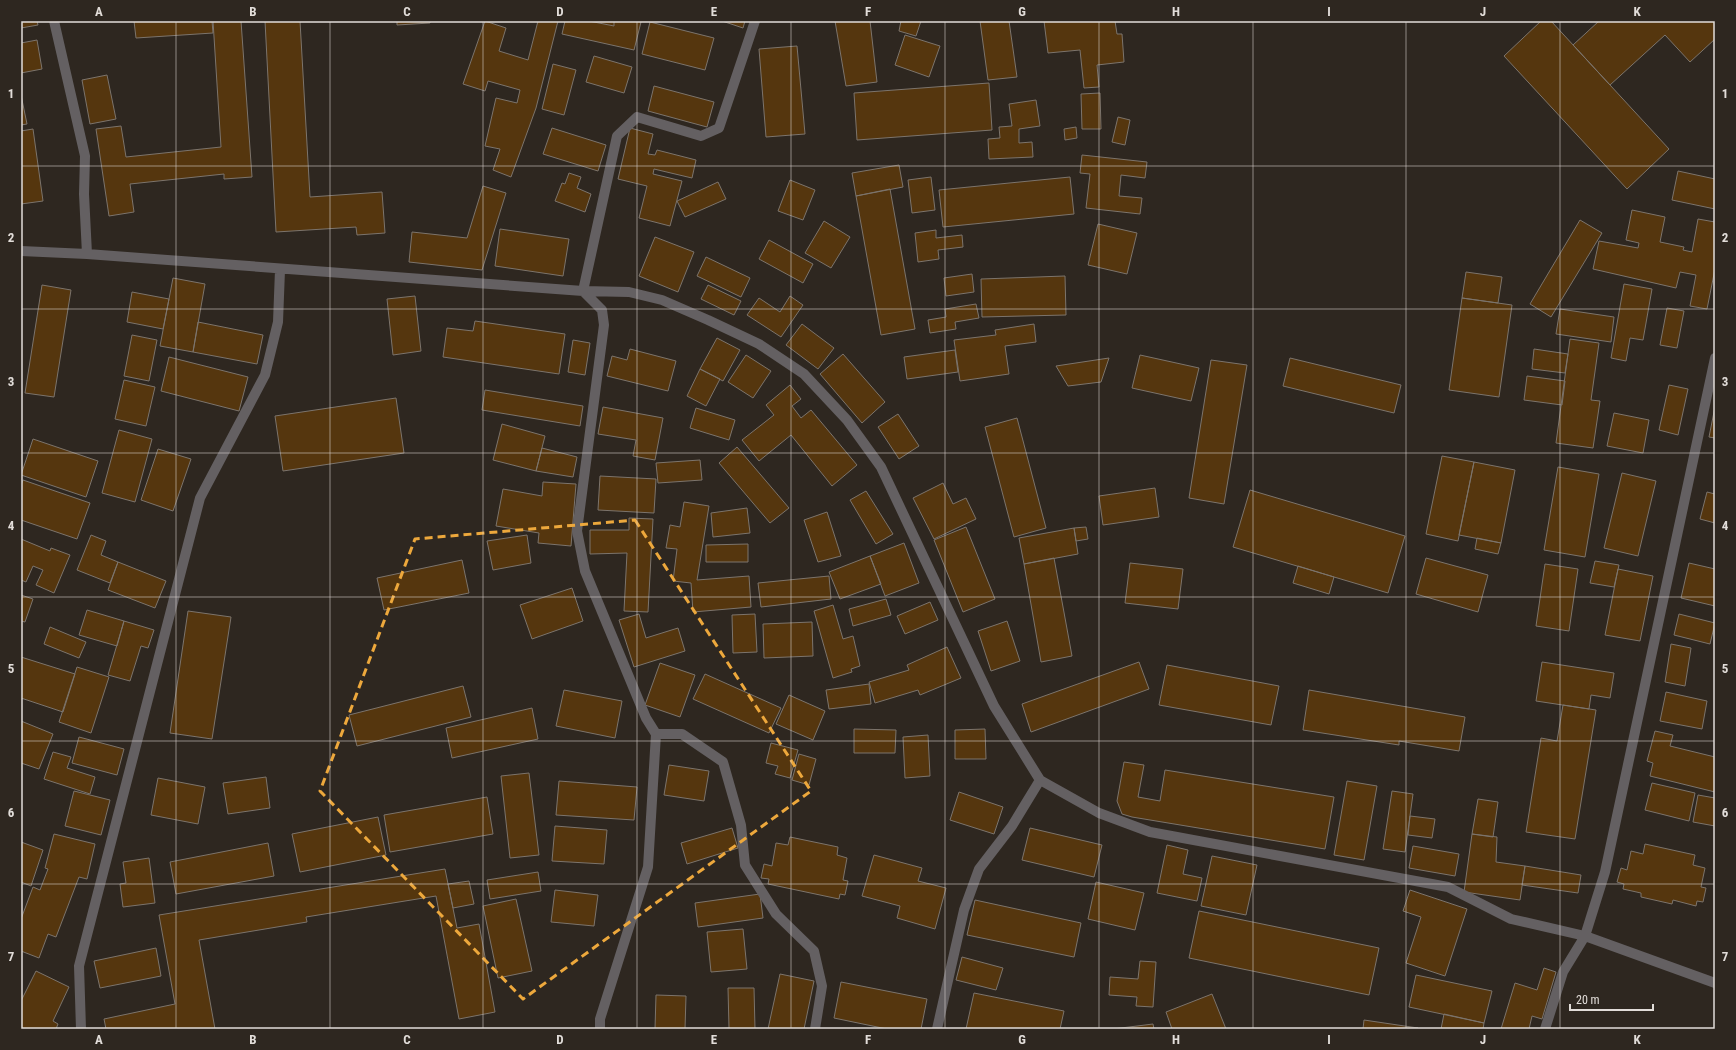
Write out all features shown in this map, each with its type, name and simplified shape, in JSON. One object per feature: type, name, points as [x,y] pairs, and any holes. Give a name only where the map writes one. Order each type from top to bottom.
[{"type":"street","points":[[54,21],[85,156],[84,194],[87,254]]},
{"type":"street","points":[[583,291],[617,136],[637,117],[701,136],[719,128],[755,21]]},
{"type":"street","points":[[21,251],[87,254],[280,270],[583,291],[629,292],[662,300],[759,344],[804,374],[847,420],[881,467],[994,706],[1040,780],[1099,813],[1150,832],[1448,887],[1511,919],[1585,936],[1715,983]]},
{"type":"street","points":[[81,1029],[79,966],[200,498],[265,375],[278,322],[280,270]]},
{"type":"street","points":[[583,291],[602,310],[604,325],[577,531],[585,570],[646,718],[656,734],[648,867],[615,968],[600,1019],[600,1029]]},
{"type":"street","points":[[1545,1029],[1563,972],[1585,936],[1605,872],[1715,358]]},
{"type":"street","points":[[656,734],[682,734],[723,762],[741,825],[745,865],[776,914],[814,951],[822,986],[815,1029]]},
{"type":"street","points":[[937,1029],[964,910],[979,869],[1012,826],[1040,780]]},
{"type":"highlighted area","points":[[635,520],[811,791],[523,999],[320,791],[415,539]]},
{"type":"building","points":[[21,21],[37,21],[38,25],[21,28]]},
{"type":"building","points":[[134,21],[212,21],[213,33],[136,38]]},
{"type":"building","points":[[213,21],[241,21],[252,177],[224,179],[224,174],[130,184],[134,212],[109,216],[96,129],[121,126],[126,157],[221,147]]},
{"type":"building","points":[[265,21],[300,21],[310,197],[382,192],[385,233],[357,235],[356,227],[276,232]]},
{"type":"building","points":[[397,21],[430,21],[430,23],[397,25]]},
{"type":"building","points":[[485,21],[506,28],[499,51],[528,60],[538,21],[558,21],[536,108],[511,177],[493,170],[500,149],[485,146],[496,98],[517,103],[520,90],[488,81],[485,91],[463,84]]},
{"type":"building","points":[[565,21],[641,22],[634,50],[562,34]]},
{"type":"building","points":[[589,21],[614,21],[614,26]]},
{"type":"building","points":[[722,21],[745,21],[743,28]]},
{"type":"building","points":[[835,21],[870,21],[877,82],[846,86]]},
{"type":"building","points":[[901,21],[921,21],[916,36],[899,31]]},
{"type":"building","points":[[980,21],[1009,21],[1017,77],[988,80]]},
{"type":"building","points":[[1044,21],[1115,21],[1117,34],[1122,34],[1124,62],[1097,65],[1099,87],[1084,88],[1080,50],[1048,53]]},
{"type":"building","points":[[1541,21],[1551,21],[1669,149],[1627,189],[1504,56]]},
{"type":"building","points":[[1599,21],[1715,21],[1715,39],[1690,62],[1665,35],[1610,85],[1573,45]]},
{"type":"building","points":[[650,22],[714,38],[705,70],[642,54]]},
{"type":"building","points":[[905,35],[940,46],[929,77],[895,65]]},
{"type":"building","points":[[37,40],[42,69],[21,73],[21,43]]},
{"type":"building","points":[[797,46],[805,134],[766,137],[759,49]]},
{"type":"building","points":[[594,56],[632,67],[624,93],[586,82]]},
{"type":"building","points":[[553,64],[576,70],[564,115],[542,109]]},
{"type":"building","points":[[107,75],[116,119],[90,124],[82,80]]},
{"type":"building","points":[[989,83],[992,130],[857,140],[854,93]]},
{"type":"building","points":[[654,86],[714,102],[707,127],[648,111]]},
{"type":"building","points":[[1100,93],[1101,129],[1082,129],[1081,94]]},
{"type":"building","points":[[21,95],[27,124],[21,125]]},
{"type":"building","points":[[1036,100],[1040,126],[1019,129],[1019,143],[1032,142],[1033,157],[989,159],[988,139],[1000,138],[999,127],[1012,126],[1009,104]]},
{"type":"building","points":[[1118,117],[1130,120],[1125,145],[1112,142]]},
{"type":"building","points":[[1076,127],[1077,138],[1065,140],[1064,129]]},
{"type":"building","points":[[552,128],[606,145],[598,171],[543,154]]},
{"type":"building","points":[[630,128],[653,134],[648,154],[655,155],[657,150],[696,160],[692,178],[654,169],[653,174],[682,181],[670,226],[639,218],[647,186],[618,179]]},
{"type":"building","points":[[33,129],[43,201],[21,204],[21,131]]},
{"type":"building","points":[[1082,155],[1147,162],[1145,178],[1121,175],[1119,196],[1142,198],[1140,214],[1086,208],[1090,174],[1080,173]]},
{"type":"building","points":[[899,165],[903,187],[856,196],[852,173]]},
{"type":"building","points":[[1678,171],[1715,179],[1715,209],[1672,200]]},
{"type":"building","points":[[569,173],[581,177],[577,188],[591,194],[585,212],[555,201],[562,183],[565,184]]},
{"type":"building","points":[[931,177],[935,210],[912,213],[908,180]]},
{"type":"building","points":[[1070,177],[1074,214],[943,227],[939,190]]},
{"type":"building","points":[[790,180],[815,190],[803,220],[778,211]]},
{"type":"building","points":[[718,182],[726,199],[685,217],[677,201]]},
{"type":"building","points":[[483,186],[506,193],[482,270],[409,262],[412,232],[467,238]]},
{"type":"building","points":[[890,189],[915,329],[881,335],[856,196]]},
{"type":"building","points":[[1632,210],[1665,217],[1660,242],[1684,247],[1683,250],[1692,252],[1698,219],[1715,222],[1715,269],[1707,309],[1690,306],[1696,275],[1680,272],[1676,288],[1593,269],[1599,241],[1638,248],[1639,243],[1626,240]]},
{"type":"building","points":[[1580,220],[1602,233],[1551,317],[1530,304]]},
{"type":"building","points":[[824,221],[850,237],[831,268],[805,253]]},
{"type":"building","points":[[1098,224],[1137,233],[1127,274],[1088,265]]},
{"type":"building","points":[[500,229],[569,239],[563,276],[495,266]]},
{"type":"building","points":[[936,230],[936,238],[962,235],[963,247],[938,250],[939,259],[918,262],[915,233]]},
{"type":"building","points":[[655,237],[694,252],[678,292],[639,276]]},
{"type":"building","points":[[769,240],[813,264],[803,283],[759,259]]},
{"type":"building","points":[[706,257],[750,278],[741,297],[697,276]]},
{"type":"building","points":[[1466,272],[1502,277],[1498,303],[1462,298]]},
{"type":"building","points":[[972,274],[974,292],[946,296],[944,278]]},
{"type":"building","points":[[1065,276],[1066,315],[982,317],[981,279]]},
{"type":"building","points":[[173,278],[205,284],[193,352],[160,346]]},
{"type":"building","points":[[1624,284],[1652,289],[1643,340],[1630,338],[1626,361],[1611,358]]},
{"type":"building","points":[[42,285],[71,290],[54,397],[25,393]]},
{"type":"building","points":[[708,285],[741,301],[734,315],[701,299]]},
{"type":"building","points":[[132,292],[169,299],[163,329],[127,322]]},
{"type":"building","points":[[415,296],[421,351],[393,355],[387,299]]},
{"type":"building","points":[[790,296],[803,305],[781,337],[747,315],[759,298],[780,312]]},
{"type":"building","points":[[1462,298],[1512,305],[1499,397],[1449,390]]},
{"type":"building","points":[[976,304],[979,318],[955,322],[956,329],[930,333],[928,320],[946,317],[945,309]]},
{"type":"building","points":[[1667,308],[1684,311],[1677,348],[1660,345]]},
{"type":"building","points":[[1560,309],[1614,317],[1611,342],[1556,334]]},
{"type":"building","points":[[475,321],[565,334],[559,374],[443,357],[447,328],[473,331]]},
{"type":"building","points":[[198,322],[263,335],[257,364],[193,352]]},
{"type":"building","points":[[802,324],[834,348],[818,369],[786,345]]},
{"type":"building","points":[[1034,324],[1036,342],[1005,346],[1009,374],[960,381],[954,340],[996,335],[995,330]]},
{"type":"building","points":[[132,335],[157,340],[149,381],[124,376]]},
{"type":"building","points":[[717,338],[740,350],[723,381],[700,369]]},
{"type":"building","points":[[1570,339],[1599,343],[1591,400],[1600,401],[1593,448],[1556,443]]},
{"type":"building","points":[[573,340],[590,343],[585,375],[568,372]]},
{"type":"building","points":[[630,349],[676,361],[668,391],[607,376],[612,356],[627,360]]},
{"type":"building","points":[[1534,349],[1568,354],[1565,373],[1532,369]]},
{"type":"building","points":[[955,350],[958,372],[907,379],[904,357]]},
{"type":"building","points":[[843,354],[885,402],[862,423],[820,374]]},
{"type":"building","points":[[746,355],[771,371],[753,398],[728,382]]},
{"type":"building","points":[[1140,355],[1199,368],[1191,401],[1132,388]]},
{"type":"building","points":[[169,357],[248,377],[239,411],[161,391]]},
{"type":"building","points":[[1109,358],[1101,382],[1068,386],[1056,366]]},
{"type":"building","points":[[1290,358],[1401,385],[1394,413],[1283,386]]},
{"type":"building","points":[[1211,360],[1247,365],[1224,504],[1189,498]]},
{"type":"building","points":[[700,369],[720,379],[706,406],[687,396]]},
{"type":"building","points":[[1527,376],[1565,381],[1562,405],[1524,400]]},
{"type":"building","points":[[124,380],[155,387],[146,426],[115,419]]},
{"type":"building","points":[[790,385],[801,399],[792,406],[801,418],[811,410],[857,465],[832,486],[791,435],[759,461],[742,440],[774,415],[766,405]]},
{"type":"building","points":[[1669,385],[1688,389],[1678,435],[1659,430]]},
{"type":"building","points":[[485,390],[583,406],[580,426],[482,410]]},
{"type":"building","points":[[396,398],[404,453],[283,471],[275,416]]},
{"type":"building","points":[[603,407],[663,418],[655,460],[633,456],[636,440],[598,434]]},
{"type":"building","points":[[1715,407],[1715,438],[1709,437]]},
{"type":"building","points":[[696,408],[735,420],[729,440],[690,428]]},
{"type":"building","points":[[1614,413],[1649,420],[1643,453],[1607,446]]},
{"type":"building","points":[[898,414],[919,446],[899,459],[878,427]]},
{"type":"building","points":[[1017,418],[1046,528],[1014,537],[985,427]]},
{"type":"building","points":[[502,424],[545,436],[536,471],[493,460]]},
{"type":"building","points":[[119,430],[152,439],[135,502],[102,493]]},
{"type":"building","points":[[33,439],[98,461],[86,497],[21,475]]},
{"type":"building","points":[[737,447],[789,508],[770,523],[719,463]]},
{"type":"building","points":[[542,448],[577,457],[573,477],[536,471]]},
{"type":"building","points":[[158,449],[191,459],[173,511],[141,500]]},
{"type":"building","points":[[1442,456],[1474,462],[1458,541],[1426,534]]},
{"type":"building","points":[[700,460],[702,480],[658,483],[656,463]]},
{"type":"building","points":[[1474,462],[1515,470],[1501,543],[1459,535]]},
{"type":"building","points":[[1558,467],[1599,474],[1585,557],[1544,550]]},
{"type":"building","points":[[1622,473],[1656,481],[1638,556],[1604,548]]},
{"type":"building","points":[[600,476],[656,479],[654,513],[598,510]]},
{"type":"building","points":[[23,480],[90,503],[77,539],[21,520],[21,485]]},
{"type":"building","points":[[543,482],[576,484],[571,546],[538,543],[539,533],[496,526],[503,489],[542,496]]},
{"type":"building","points":[[943,483],[953,504],[966,498],[976,519],[934,539],[913,498]]},
{"type":"building","points":[[1155,488],[1159,517],[1103,525],[1099,496]]},
{"type":"building","points":[[1250,490],[1405,536],[1388,593],[1233,547]]},
{"type":"building","points":[[866,491],[893,534],[876,544],[850,500]]},
{"type":"building","points":[[1707,492],[1715,494],[1715,523],[1700,519]]},
{"type":"building","points":[[684,502],[709,506],[697,580],[749,576],[751,607],[693,612],[691,583],[673,581],[677,549],[666,548],[670,525],[680,527]]},
{"type":"building","points":[[747,508],[750,533],[713,537],[711,513]]},
{"type":"building","points":[[827,512],[841,556],[818,562],[804,520]]},
{"type":"building","points":[[629,518],[653,519],[648,612],[624,611],[627,553],[590,554],[590,530],[629,530]]},
{"type":"building","points":[[966,527],[995,599],[963,612],[934,540]]},
{"type":"building","points":[[1086,527],[1088,539],[1076,541],[1074,528]]},
{"type":"building","points":[[1074,528],[1078,554],[1024,564],[1019,538]]},
{"type":"building","points":[[91,535],[106,541],[101,555],[118,562],[110,583],[77,570]]},
{"type":"building","points":[[527,535],[531,563],[493,570],[487,541]]},
{"type":"building","points":[[1477,538],[1501,543],[1498,554],[1475,549]]},
{"type":"building","points":[[21,539],[50,551],[51,548],[70,555],[54,593],[36,585],[43,570],[33,566],[26,582],[21,580]]},
{"type":"building","points":[[904,543],[919,583],[885,596],[870,556]]},
{"type":"building","points":[[748,544],[748,562],[706,562],[706,545]]},
{"type":"building","points":[[870,556],[881,584],[840,599],[829,572]]},
{"type":"building","points":[[1054,558],[1072,656],[1041,662],[1024,564]]},
{"type":"building","points":[[1426,558],[1488,575],[1478,612],[1416,594]]},
{"type":"building","points":[[462,560],[469,593],[384,610],[377,578]]},
{"type":"building","points":[[1595,561],[1619,565],[1614,587],[1590,583]]},
{"type":"building","points":[[118,562],[166,581],[155,608],[108,590]]},
{"type":"building","points":[[1130,563],[1183,569],[1178,609],[1125,603]]},
{"type":"building","points":[[1689,563],[1715,569],[1715,606],[1681,598]]},
{"type":"building","points":[[1545,564],[1578,569],[1569,631],[1536,626]]},
{"type":"building","points":[[1298,566],[1334,577],[1329,594],[1293,583]]},
{"type":"building","points":[[1618,569],[1653,576],[1640,641],[1605,635]]},
{"type":"building","points":[[829,576],[831,599],[761,607],[758,583]]},
{"type":"building","points":[[572,588],[583,621],[532,639],[520,605]]},
{"type":"building","points":[[21,595],[33,599],[25,622],[21,621]]},
{"type":"building","points":[[886,599],[891,615],[853,626],[849,609]]},
{"type":"building","points":[[930,602],[938,620],[905,634],[897,616]]},
{"type":"building","points":[[833,605],[843,639],[853,636],[860,666],[851,669],[852,672],[833,678],[814,611]]},
{"type":"building","points":[[87,610],[124,621],[117,646],[79,635]]},
{"type":"building","points":[[188,611],[231,617],[212,739],[170,733]]},
{"type":"building","points":[[639,614],[646,638],[678,628],[685,651],[634,667],[619,620]]},
{"type":"building","points":[[755,614],[757,652],[733,653],[732,615]]},
{"type":"building","points":[[1679,614],[1715,623],[1710,644],[1674,635]]},
{"type":"building","points":[[124,621],[154,630],[148,648],[141,646],[130,681],[108,675]]},
{"type":"building","points":[[1007,621],[1020,661],[991,671],[978,631]]},
{"type":"building","points":[[812,622],[813,656],[764,658],[763,624]]},
{"type":"building","points":[[50,627],[86,642],[79,658],[44,644]]},
{"type":"building","points":[[1671,644],[1691,648],[1685,686],[1665,682]]},
{"type":"building","points":[[947,647],[961,678],[920,695],[918,690],[875,703],[869,682],[909,670],[907,665]]},
{"type":"building","points":[[21,657],[75,674],[63,712],[21,698]]},
{"type":"building","points":[[1139,662],[1149,689],[1031,732],[1022,704]]},
{"type":"building","points":[[1542,662],[1614,673],[1610,698],[1591,695],[1589,709],[1536,701]]},
{"type":"building","points":[[660,663],[695,675],[680,717],[645,705]]},
{"type":"building","points":[[1167,665],[1279,686],[1271,725],[1159,705]]},
{"type":"building","points":[[77,667],[109,677],[91,733],[59,722]]},
{"type":"building","points":[[705,674],[781,708],[769,733],[693,699]]},
{"type":"building","points":[[869,684],[871,704],[829,709],[826,690]]},
{"type":"building","points":[[463,686],[471,717],[357,746],[349,715]]},
{"type":"building","points":[[564,690],[622,701],[615,738],[556,726]]},
{"type":"building","points":[[1309,690],[1465,717],[1459,751],[1399,741],[1399,745],[1303,730]]},
{"type":"building","points":[[1666,692],[1707,701],[1702,729],[1660,721]]},
{"type":"building","points":[[789,695],[825,711],[813,740],[776,724]]},
{"type":"building","points":[[1563,705],[1596,710],[1575,839],[1526,832],[1541,738],[1557,741]]},
{"type":"building","points":[[532,708],[538,739],[452,758],[446,728]]},
{"type":"building","points":[[21,721],[53,734],[39,769],[21,763]]},
{"type":"building","points":[[854,729],[896,730],[895,753],[854,753]]},
{"type":"building","points":[[985,729],[986,759],[955,759],[955,730]]},
{"type":"building","points":[[1655,731],[1673,735],[1670,746],[1715,757],[1715,792],[1650,776],[1653,763],[1647,761]]},
{"type":"building","points":[[928,735],[930,776],[905,778],[903,737]]},
{"type":"building","points":[[79,737],[124,749],[117,775],[72,763]]},
{"type":"building","points":[[771,743],[798,750],[790,778],[775,774],[778,766],[766,763]]},
{"type":"building","points":[[53,752],[71,757],[67,768],[95,777],[90,794],[44,779]]},
{"type":"building","points":[[799,754],[816,759],[809,785],[792,780]]},
{"type":"building","points":[[1124,762],[1144,765],[1138,797],[1160,801],[1165,770],[1334,797],[1325,849],[1132,817],[1122,814],[1117,801]]},
{"type":"building","points":[[669,765],[709,771],[704,801],[664,795]]},
{"type":"building","points":[[529,773],[539,855],[510,858],[501,776]]},
{"type":"building","points":[[266,777],[270,808],[228,814],[223,783]]},
{"type":"building","points":[[158,778],[205,787],[198,824],[151,815]]},
{"type":"building","points":[[559,781],[637,787],[634,820],[556,815]]},
{"type":"building","points":[[1347,781],[1377,786],[1364,860],[1334,855]]},
{"type":"building","points":[[1652,783],[1695,793],[1689,821],[1645,810]]},
{"type":"building","points":[[74,791],[110,800],[101,835],[65,826]]},
{"type":"building","points":[[1392,791],[1413,794],[1405,852],[1383,849]]},
{"type":"building","points":[[959,792],[1003,807],[994,834],[950,820]]},
{"type":"building","points":[[1698,795],[1715,798],[1715,826],[1693,822]]},
{"type":"building","points":[[487,797],[493,834],[390,852],[384,815]]},
{"type":"building","points":[[1478,799],[1498,802],[1493,837],[1472,834]]},
{"type":"building","points":[[1410,816],[1435,819],[1432,838],[1408,835]]},
{"type":"building","points":[[378,817],[386,855],[300,872],[292,834]]},
{"type":"building","points":[[555,826],[607,830],[604,864],[552,861]]},
{"type":"building","points":[[732,828],[738,848],[687,864],[681,843]]},
{"type":"building","points":[[1030,828],[1102,845],[1094,877],[1022,860]]},
{"type":"building","points":[[54,834],[95,844],[87,879],[79,877],[56,937],[48,934],[39,958],[21,951],[21,919],[33,887],[40,890],[48,869],[45,868]]},
{"type":"building","points":[[1472,834],[1497,837],[1496,862],[1525,866],[1520,900],[1464,892]]},
{"type":"building","points":[[790,837],[838,847],[837,855],[847,858],[843,880],[848,881],[845,895],[840,894],[839,899],[768,884],[769,879],[761,878],[764,864],[772,866],[776,843],[788,845]]},
{"type":"building","points":[[21,842],[43,850],[31,886],[21,882]]},
{"type":"building","points":[[268,843],[274,876],[176,894],[170,862]]},
{"type":"building","points":[[1645,844],[1695,855],[1693,865],[1705,868],[1701,887],[1706,888],[1703,902],[1697,901],[1696,906],[1673,900],[1672,904],[1641,897],[1641,893],[1623,889],[1624,884],[1617,882],[1621,868],[1627,870],[1631,851],[1643,854]]},
{"type":"building","points":[[1167,845],[1188,850],[1183,874],[1202,878],[1197,901],[1157,893]]},
{"type":"building","points":[[1413,846],[1459,854],[1455,876],[1409,868]]},
{"type":"building","points":[[874,855],[922,868],[918,881],[946,888],[935,929],[897,918],[900,906],[862,896]]},
{"type":"building","points":[[1212,856],[1257,865],[1246,915],[1201,906]]},
{"type":"building","points":[[149,858],[155,903],[123,907],[120,884],[126,883],[123,862]]},
{"type":"building","points":[[1525,866],[1581,875],[1578,893],[1522,885]]},
{"type":"building","points":[[445,869],[457,928],[479,924],[495,1012],[459,1019],[436,896],[306,917],[307,922],[199,940],[215,1029],[106,1029],[104,1019],[175,1004],[159,915]]},
{"type":"building","points":[[538,872],[541,891],[490,899],[487,880]]},
{"type":"building","points":[[469,881],[474,904],[453,908],[448,884]]},
{"type":"building","points":[[1096,882],[1144,893],[1135,930],[1088,919]]},
{"type":"building","points":[[555,890],[598,895],[594,926],[551,922]]},
{"type":"building","points":[[1410,890],[1467,909],[1445,976],[1406,963],[1421,917],[1403,911]]},
{"type":"building","points":[[760,894],[763,918],[698,927],[695,903]]},
{"type":"building","points":[[516,899],[532,971],[498,978],[483,906]]},
{"type":"building","points":[[975,900],[1081,923],[1074,957],[967,935]]},
{"type":"building","points":[[1199,911],[1379,948],[1369,995],[1189,958]]},
{"type":"building","points":[[743,929],[747,969],[711,972],[707,932]]},
{"type":"building","points":[[156,948],[161,976],[100,988],[94,961]]},
{"type":"building","points":[[962,957],[1003,968],[996,990],[956,980]]},
{"type":"building","points":[[1140,961],[1156,962],[1153,1007],[1136,1006],[1137,997],[1109,995],[1110,977],[1138,979]]},
{"type":"building","points":[[1544,968],[1556,972],[1542,1019],[1532,1016],[1529,1029],[1501,1029],[1515,983],[1537,990]]},
{"type":"building","points":[[36,971],[69,987],[53,1021],[58,1024],[56,1029],[21,1029],[21,1001]]},
{"type":"building","points":[[780,974],[814,981],[804,1029],[768,1029]]},
{"type":"building","points":[[1416,975],[1492,991],[1484,1023],[1409,1007]]},
{"type":"building","points":[[841,982],[927,999],[921,1029],[887,1029],[834,1018]]},
{"type":"building","points":[[728,988],[754,988],[755,1029],[715,1029],[729,1028]]},
{"type":"building","points":[[974,993],[1064,1011],[1060,1029],[966,1029]]},
{"type":"building","points":[[1212,994],[1226,1029],[1172,1029],[1166,1012]]},
{"type":"building","points":[[656,995],[686,996],[685,1029],[655,1029]]},
{"type":"building","points":[[1444,1014],[1484,1023],[1483,1029],[1441,1029]]},
{"type":"building","points":[[1364,1020],[1418,1028],[1363,1029]]},
{"type":"building","points":[[1153,1024],[1154,1029],[1113,1029]]}]
